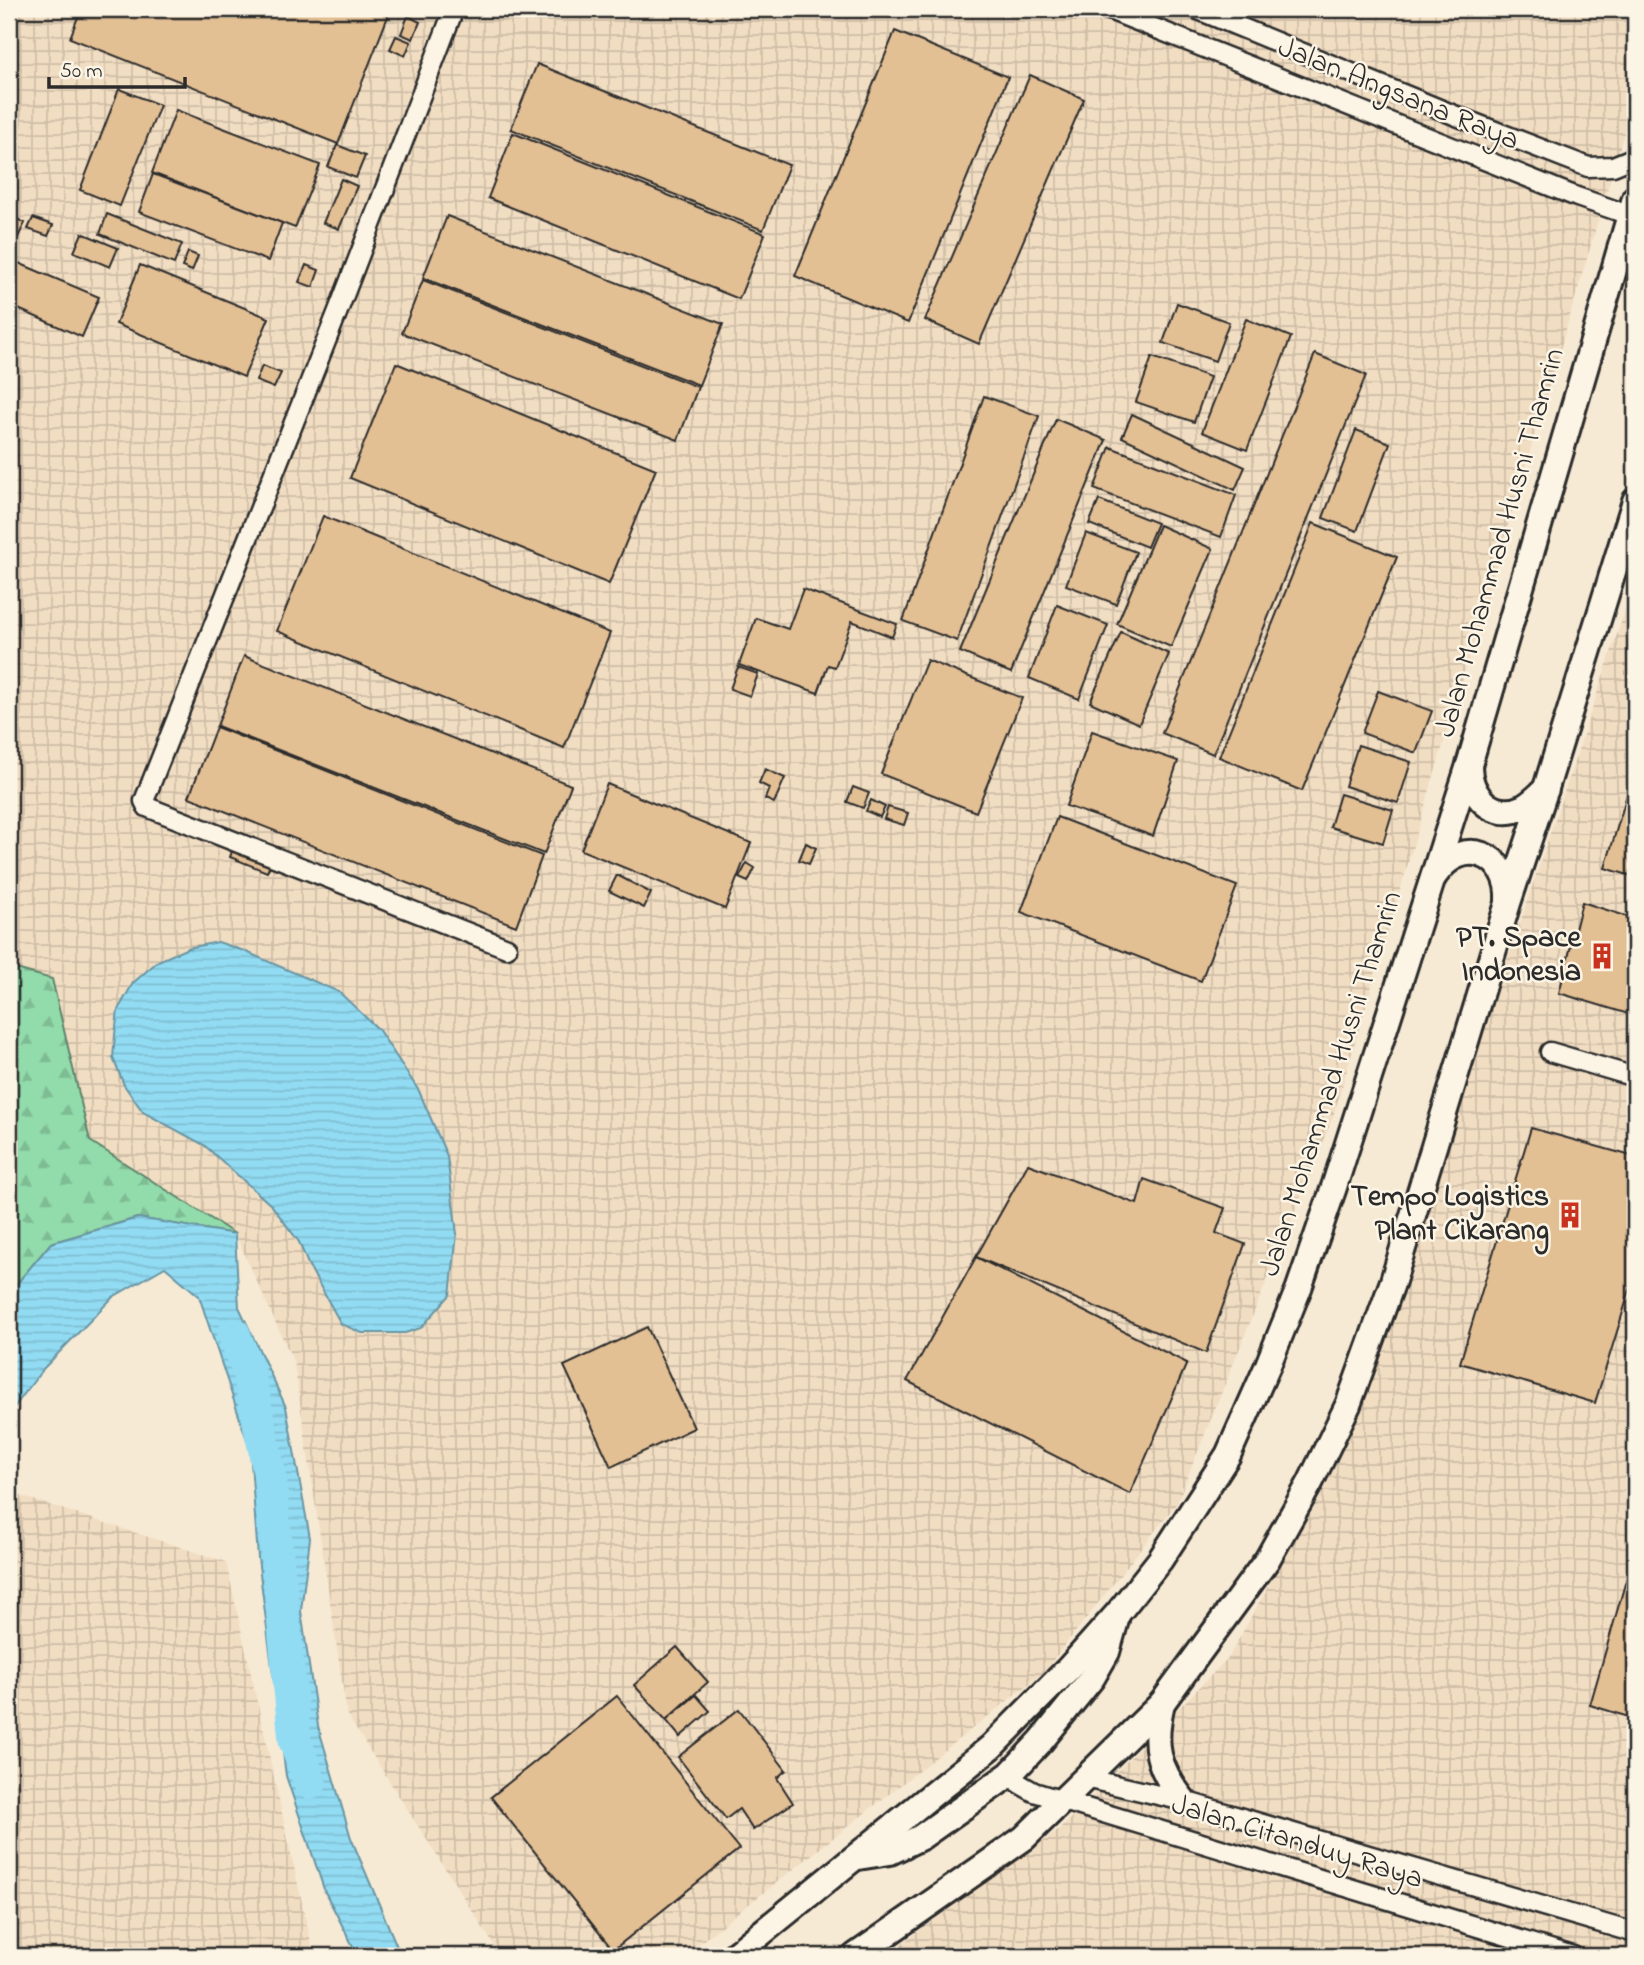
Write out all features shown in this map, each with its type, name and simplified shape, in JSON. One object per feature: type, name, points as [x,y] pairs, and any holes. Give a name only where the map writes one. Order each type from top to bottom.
[{"type":"street","points":[[454,9],[144,801],[147,807],[507,948]]},
{"type":"street","name":"Jalan Angsana Raya","points":[[1107,9],[1631,221]]},
{"type":"street","name":"Jalan Angsana Raya","points":[[1196,9],[1588,167],[1613,166],[1635,157]]},
{"type":"street","name":"Jalan Mohammad Husni Thamrin","points":[[733,1956],[991,1747],[1069,1668],[1118,1613],[1160,1559],[1228,1455],[1268,1365],[1319,1230],[1469,765],[1631,221]]},
{"type":"street","points":[[855,1956],[1024,1838],[1162,1703],[1267,1560],[1310,1483],[1348,1405],[1393,1281],[1508,903],[1635,501]]},
{"type":"street","points":[[1469,765],[1469,779],[1474,792],[1483,802],[1495,809],[1509,811],[1523,807],[1546,788]]},
{"type":"street","points":[[1433,878],[1442,864],[1457,855],[1474,853],[1490,858],[1502,870],[1509,886],[1508,903]]},
{"type":"street","points":[[1550,1052],[1635,1077]]},
{"type":"street","name":"Jalan Mohammad Husni Thamrin","points":[[857,1857],[890,1852],[921,1838],[1010,1774],[1041,1741],[1092,1678],[1107,1652],[1118,1613]]},
{"type":"street","points":[[1162,1703],[1156,1729],[1158,1755],[1167,1780],[1184,1801]]},
{"type":"street","name":"Jalan Citanduy Raya","points":[[1010,1774],[1026,1788],[1064,1801],[1573,1956]]},
{"type":"street","name":"Jalan Citanduy Raya","points":[[1085,1778],[1184,1801],[1635,1933]]},
{"type":"shaded area","points":[[9,9],[1635,9],[1635,96],[1333,1117],[1177,1503],[1043,1673],[683,1956],[501,1956],[347,1715],[294,1363],[235,1234],[90,1141],[52,979],[9,967]]},
{"type":"shaded area","points":[[1635,581],[1635,1956],[884,1956],[1059,1830],[1229,1657],[1335,1465],[1399,1299],[1472,1065]]},
{"type":"shaded area","points":[[9,1492],[226,1562],[314,1956],[9,1956]]},
{"type":"green space","points":[[9,967],[52,979],[90,1141],[235,1234],[137,1218],[51,1243],[9,1293]]},
{"type":"water","points":[[218,942],[339,992],[378,1029],[419,1091],[447,1156],[457,1234],[450,1295],[421,1328],[405,1333],[362,1333],[341,1324],[299,1242],[272,1206],[204,1145],[143,1112],[124,1085],[113,1058],[115,1035],[118,1010],[133,983],[158,961],[188,948]]},
{"type":"water","points":[[138,1218],[235,1234],[239,1307],[286,1407],[310,1538],[301,1611],[318,1726],[351,1838],[401,1956],[358,1956],[325,1892],[286,1776],[258,1558],[250,1449],[199,1296],[165,1267],[113,1297],[43,1369],[9,1414],[9,1293],[51,1243]]},
{"type":"building","points":[[81,9],[390,11],[338,144],[70,38]]},
{"type":"building","points":[[408,16],[420,22],[413,39],[401,34]]},
{"type":"building","points":[[895,31],[1008,77],[908,323],[795,276]]},
{"type":"building","points":[[396,36],[411,42],[405,56],[390,49]]},
{"type":"building","points":[[537,64],[789,165],[763,230],[511,129]]},
{"type":"building","points":[[1030,75],[1084,99],[979,344],[925,320]]},
{"type":"building","points":[[119,89],[160,105],[120,206],[80,190]]},
{"type":"building","points":[[176,110],[320,165],[295,228],[152,173]]},
{"type":"building","points":[[513,133],[765,234],[739,299],[488,198]]},
{"type":"building","points":[[337,145],[365,156],[356,178],[328,167]]},
{"type":"building","points":[[153,174],[282,223],[268,261],[139,212]]},
{"type":"building","points":[[341,179],[357,186],[339,229],[323,223]]},
{"type":"building","points":[[9,182],[17,184],[12,202],[9,201]]},
{"type":"building","points":[[107,214],[182,244],[174,264],[100,234]]},
{"type":"building","points":[[9,215],[25,223],[18,237],[9,232]]},
{"type":"building","points":[[447,216],[723,324],[699,385],[423,278]]},
{"type":"building","points":[[33,218],[53,225],[48,236],[28,229]]},
{"type":"building","points":[[82,233],[118,248],[110,267],[74,252]]},
{"type":"building","points":[[9,234],[18,237],[9,258]]},
{"type":"building","points":[[188,252],[198,256],[192,271],[182,267]]},
{"type":"building","points":[[9,259],[99,297],[82,337],[9,305]]},
{"type":"building","points":[[140,265],[269,318],[244,377],[116,324]]},
{"type":"building","points":[[306,265],[319,270],[313,287],[299,282]]},
{"type":"building","points":[[423,280],[698,387],[678,440],[402,333]]},
{"type":"building","points":[[1177,303],[1229,322],[1215,361],[1163,343]]},
{"type":"building","points":[[1246,319],[1291,337],[1247,450],[1202,432]]},
{"type":"building","points":[[1315,354],[1366,375],[1213,754],[1162,733]]},
{"type":"building","points":[[1152,357],[1210,377],[1194,422],[1136,402]]},
{"type":"building","points":[[396,363],[656,469],[609,584],[350,478]]},
{"type":"building","points":[[262,366],[281,373],[274,388],[256,381]]},
{"type":"building","points":[[984,396],[1039,416],[957,641],[903,621]]},
{"type":"building","points":[[1132,414],[1245,467],[1235,490],[1122,437]]},
{"type":"building","points":[[1056,419],[1106,440],[1011,673],[960,652]]},
{"type":"building","points":[[1356,430],[1390,443],[1357,531],[1323,518]]},
{"type":"building","points":[[1110,447],[1236,495],[1221,537],[1094,489]]},
{"type":"building","points":[[1099,500],[1157,523],[1147,547],[1089,524]]},
{"type":"building","points":[[323,516],[610,633],[564,748],[277,631]]},
{"type":"building","points":[[1313,523],[1397,557],[1302,791],[1219,757]]},
{"type":"building","points":[[1159,525],[1213,549],[1171,647],[1117,624]]},
{"type":"building","points":[[1086,533],[1136,552],[1116,604],[1066,585]]},
{"type":"building","points":[[803,589],[897,624],[892,637],[852,621],[835,667],[828,665],[818,693],[739,665],[756,618],[788,629]]},
{"type":"building","points":[[1057,605],[1108,625],[1079,699],[1029,678]]},
{"type":"building","points":[[1121,632],[1169,654],[1139,724],[1090,702]]},
{"type":"building","points":[[244,656],[571,785],[544,854],[217,726]]},
{"type":"building","points":[[927,660],[1022,698],[976,812],[881,774]]},
{"type":"building","points":[[738,667],[758,674],[750,696],[730,689]]},
{"type":"building","points":[[1378,691],[1432,711],[1416,753],[1362,733]]},
{"type":"building","points":[[216,727],[542,856],[516,926],[189,797]]},
{"type":"building","points":[[1092,731],[1178,761],[1153,836],[1066,806]]},
{"type":"building","points":[[1358,745],[1411,762],[1398,803],[1345,786]]},
{"type":"building","points":[[1635,768],[1635,877],[1605,868]]},
{"type":"building","points":[[765,769],[785,778],[774,803],[765,799],[769,788],[759,783]]},
{"type":"building","points":[[607,784],[751,843],[725,909],[581,850]]},
{"type":"building","points":[[853,787],[869,793],[863,808],[847,802]]},
{"type":"building","points":[[1340,794],[1393,810],[1383,843],[1330,827]]},
{"type":"building","points":[[871,800],[885,807],[880,817],[866,811]]},
{"type":"building","points":[[888,807],[908,813],[904,825],[884,819]]},
{"type":"building","points":[[1057,817],[1237,886],[1201,981],[1021,912]]},
{"type":"building","points":[[806,843],[816,848],[809,864],[799,860]]},
{"type":"building","points":[[234,846],[272,861],[267,872],[230,857]]},
{"type":"building","points":[[747,863],[755,868],[748,882],[739,878]]},
{"type":"building","points":[[617,875],[651,893],[644,908],[609,891]]},
{"type":"building","name":"PT. Space Indonesia","points":[[1582,902],[1635,919],[1635,1016],[1559,993]]},
{"type":"building","name":"Tempo Logistics Plant Cikarang","points":[[1531,1128],[1635,1157],[1635,1273],[1595,1403],[1460,1363]]},
{"type":"building","points":[[1028,1164],[1137,1204],[1144,1179],[1225,1208],[1216,1233],[1245,1244],[1206,1353],[976,1257]]},
{"type":"building","points":[[976,1257],[1187,1363],[1130,1494],[907,1381]]},
{"type":"building","points":[[647,1327],[694,1428],[611,1467],[564,1366]]},
{"type":"building","points":[[1635,1549],[1635,1719],[1590,1705]]},
{"type":"building","points":[[677,1647],[708,1682],[666,1720],[634,1685]]},
{"type":"building","points":[[696,1695],[710,1711],[680,1737],[666,1720]]},
{"type":"building","points":[[617,1696],[739,1849],[613,1950],[491,1797]]},
{"type":"building","points":[[739,1709],[786,1770],[777,1778],[793,1803],[753,1830],[739,1809],[726,1819],[678,1757]]},
{"type":"waterway","points":[[234,1334],[248,1370],[269,1471],[295,1741],[310,1783]]},
{"type":"place","name":"PT. Space Indonesia","points":[[1602,956]]},
{"type":"place","name":"Tempo Logistics Plant Cikarang","points":[[1570,1215]]}]
